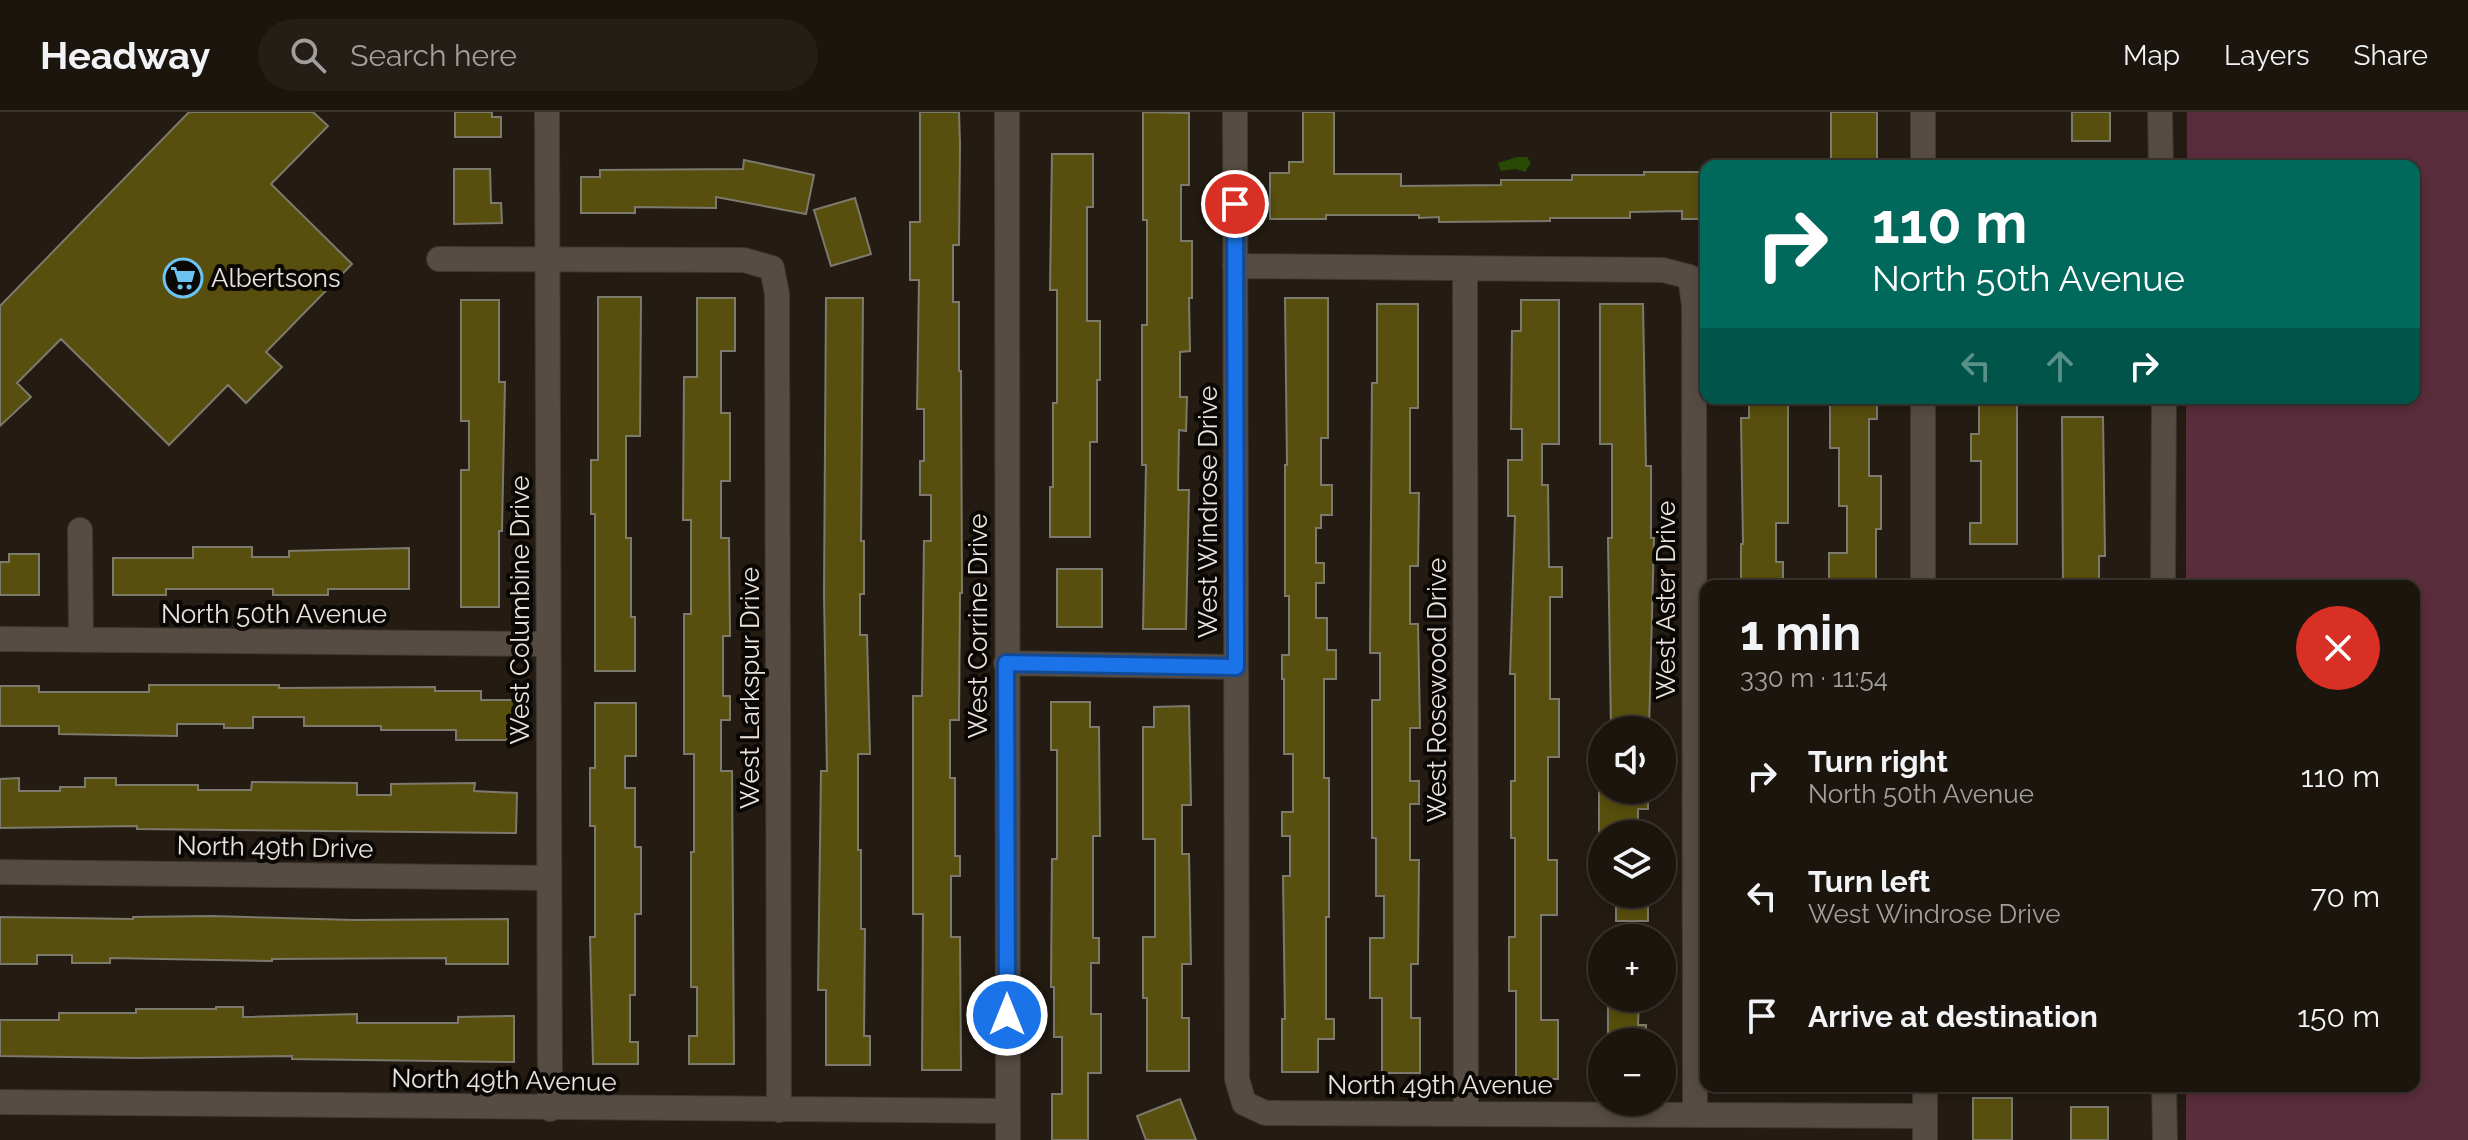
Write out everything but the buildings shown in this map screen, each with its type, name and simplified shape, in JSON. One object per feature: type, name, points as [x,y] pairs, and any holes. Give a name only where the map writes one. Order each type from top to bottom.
[{"type":"street","name":"West Columbine Drive","points":[[547,112],[550,1109]]},
{"type":"street","name":"West Corrine Drive","points":[[1007,112],[1008,1140]]},
{"type":"street","name":"West Windrose Drive","points":[[1235,112],[1237,1079],[1244,1103]]},
{"type":"street","points":[[1923,112],[1923,160]]},
{"type":"street","points":[[2160,112],[2161,160]]},
{"type":"street","points":[[439,259],[547,260]]},
{"type":"street","name":"West Larkspur Drive","points":[[547,260],[744,260],[772,268],[777,294],[779,1110]]},
{"type":"street","points":[[1235,266],[1465,268]]},
{"type":"street","name":"West Aster Drive","points":[[1465,268],[1663,270],[1690,277],[1694,305],[1695,1115]]},
{"type":"street","name":"West Rosewood Drive","points":[[1465,268],[1466,1113]]},
{"type":"street","points":[[1923,404],[1923,580]]},
{"type":"street","points":[[2163,580],[2164,404]]},
{"type":"street","points":[[80,530],[81,640]]},
{"type":"street","name":"North 50th Avenue","points":[[0,639],[547,644]]},
{"type":"street","points":[[1006,663],[1236,667]]},
{"type":"street","name":"North 49th Drive","points":[[0,872],[549,878]]},
{"type":"street","points":[[1925,1092],[1925,1128]]},
{"type":"street","points":[[2164,1092],[2165,1140]]},
{"type":"street","name":"North 49th Avenue","points":[[0,1102],[1008,1111]]},
{"type":"street","name":"North 49th Avenue","points":[[1244,1103],[1265,1113],[1695,1115],[1925,1128]]},
{"type":"shaded area","points":[[2187,112],[2468,112],[2468,1140],[2186,1140],[2186,1092],[2420,1092],[2420,580],[2186,580],[2186,404],[2420,404],[2420,160],[2187,160]]},
{"type":"shaded area","points":[[1527,157],[1531,163],[1525,172],[1516,169],[1501,171],[1498,163]]},
{"type":"place","name":"Albertsons","points":[[183,278]]},
{"type":"route","points":[[1007,1015],[1006,663],[1236,667],[1235,204]]}]
